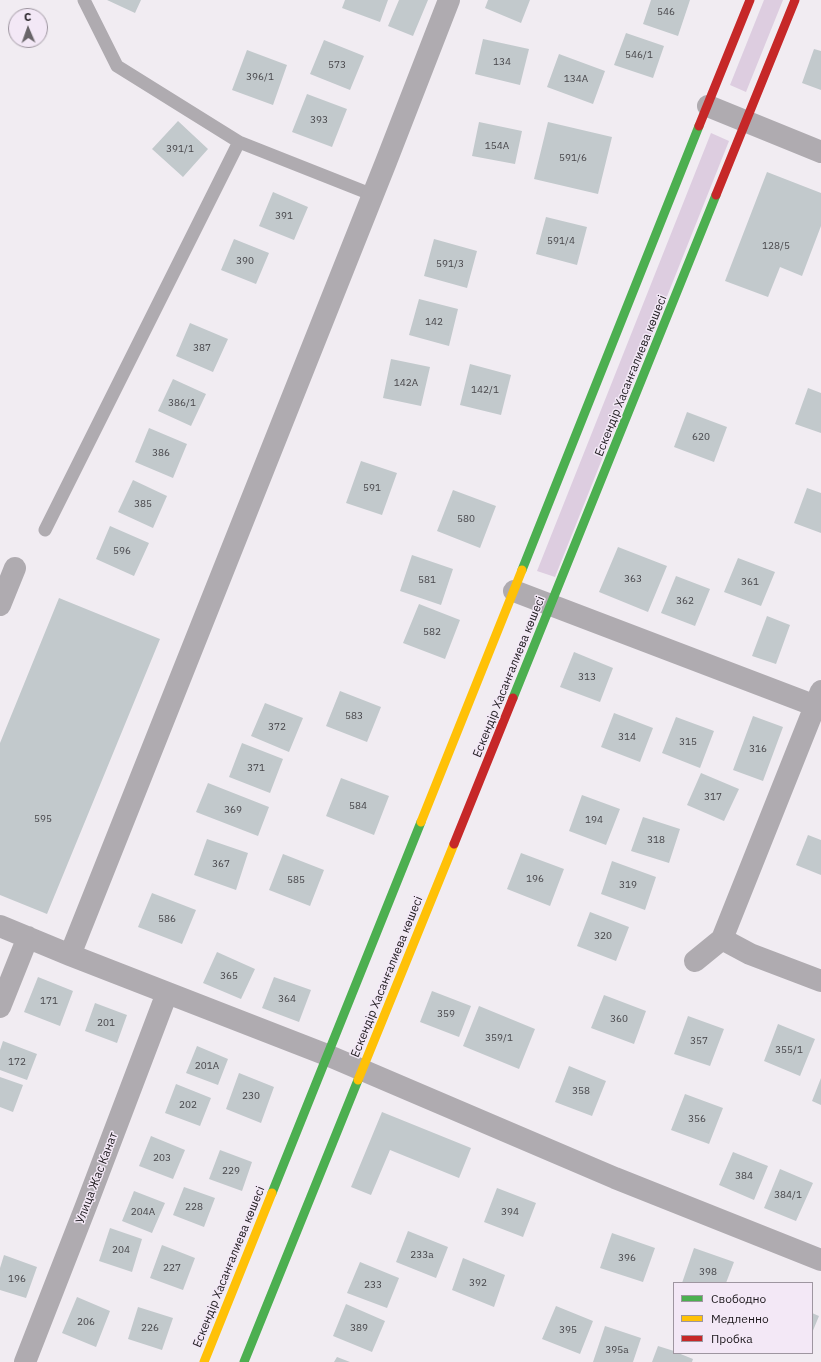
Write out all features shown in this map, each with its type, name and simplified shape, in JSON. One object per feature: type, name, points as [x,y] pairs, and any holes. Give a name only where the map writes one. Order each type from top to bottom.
[{"type":"street","points":[[70,955],[373,195],[449,0]]},
{"type":"street","name":"Ескендір Хасанғалиева көшесі","points":[[204,1362],[750,0]]},
{"type":"street","name":"Ескендір Хасанғалиева көшесі","points":[[244,1362],[747,122],[795,0]]},
{"type":"street","points":[[708,106],[821,152]]},
{"type":"street","points":[[0,605],[15,568]]},
{"type":"street","points":[[514,591],[819,702],[722,939],[695,961]]},
{"type":"street","points":[[0,926],[167,993],[327,1054],[615,1178],[821,1260]]},
{"type":"street","points":[[0,1007],[28,937]]},
{"type":"street","points":[[722,939],[750,954],[821,981]]},
{"type":"street","name":"Улица Жас Канат","points":[[25,1362],[167,993]]},
{"type":"lane","points":[[84,0],[117,66],[239,142],[373,195]]},
{"type":"lane","points":[[45,530],[239,142]]},
{"type":"shaded area","points":[[764,0],[783,0],[746,92],[730,85]]},
{"type":"shaded area","points":[[711,133],[729,141],[555,577],[537,571]]},
{"type":"building","points":[[107,0],[141,0],[135,13]]},
{"type":"building","points":[[345,0],[388,0],[380,22],[342,8]]},
{"type":"building","points":[[399,0],[428,0],[413,36],[388,26]]},
{"type":"building","points":[[488,0],[530,0],[521,23],[485,8]]},
{"type":"building","points":[[651,0],[690,0],[678,36],[643,24]]},
{"type":"building","points":[[626,33],[664,46],[653,78],[614,65]]},
{"type":"building","points":[[483,39],[529,49],[520,85],[475,74]]},
{"type":"building","points":[[324,40],[364,56],[350,90],[310,74]]},
{"type":"building","points":[[814,49],[821,51],[821,90],[802,83]]},
{"type":"building","points":[[247,50],[287,65],[273,105],[232,90]]},
{"type":"building","points":[[559,54],[605,71],[593,104],[547,87]]},
{"type":"building","points":[[307,94],[347,109],[332,147],[292,132]]},
{"type":"building","points":[[178,121],[208,149],[183,177],[152,149]]},
{"type":"building","points":[[479,122],[522,131],[515,164],[472,156]]},
{"type":"building","points":[[548,122],[612,137],[598,194],[534,179]]},
{"type":"building","points":[[767,172],[821,193],[821,226],[802,276],[780,267],[768,297],[725,281]]},
{"type":"building","points":[[273,192],[308,207],[294,240],[259,226]]},
{"type":"building","points":[[546,217],[587,227],[577,265],[536,254]]},
{"type":"building","points":[[234,239],[269,253],[256,284],[221,270]]},
{"type":"building","points":[[434,239],[477,251],[467,288],[424,276]]},
{"type":"building","points":[[419,299],[458,309],[449,346],[409,335]]},
{"type":"building","points":[[190,323],[228,339],[213,372],[176,356]]},
{"type":"building","points":[[391,359],[430,367],[421,406],[383,398]]},
{"type":"building","points":[[470,364],[511,375],[501,415],[460,405]]},
{"type":"building","points":[[173,379],[206,394],[191,426],[158,411]]},
{"type":"building","points":[[808,388],[821,393],[821,433],[795,424]]},
{"type":"building","points":[[687,412],[727,427],[714,462],[674,447]]},
{"type":"building","points":[[149,428],[187,444],[173,478],[135,462]]},
{"type":"building","points":[[361,461],[397,473],[382,515],[346,503]]},
{"type":"building","points":[[133,480],[167,496],[153,528],[118,512]]},
{"type":"building","points":[[807,488],[821,493],[821,533],[794,523]]},
{"type":"building","points":[[453,490],[496,506],[480,548],[437,531]]},
{"type":"building","points":[[110,526],[149,543],[134,576],[96,559]]},
{"type":"building","points":[[618,547],[667,566],[648,612],[599,592]]},
{"type":"building","points":[[412,555],[453,569],[441,605],[400,591]]},
{"type":"building","points":[[738,558],[775,572],[761,606],[724,592]]},
{"type":"building","points":[[676,576],[710,589],[695,626],[661,613]]},
{"type":"building","points":[[59,598],[160,639],[47,914],[0,895],[0,743]]},
{"type":"building","points":[[419,604],[460,620],[445,659],[403,643]]},
{"type":"building","points":[[767,616],[790,625],[776,664],[752,656]]},
{"type":"building","points":[[574,652],[613,668],[600,702],[560,687]]},
{"type":"building","points":[[340,691],[381,707],[367,742],[326,726]]},
{"type":"building","points":[[265,703],[303,718],[289,752],[251,736]]},
{"type":"building","points":[[614,713],[653,728],[640,762],[601,747]]},
{"type":"building","points":[[753,716],[783,727],[763,781],[733,770]]},
{"type":"building","points":[[676,717],[714,731],[700,768],[662,753]]},
{"type":"building","points":[[242,743],[283,759],[270,793],[229,777]]},
{"type":"building","points":[[701,773],[739,789],[724,821],[687,805]]},
{"type":"building","points":[[341,778],[389,796],[374,835],[326,816]]},
{"type":"building","points":[[208,783],[269,807],[258,836],[196,812]]},
{"type":"building","points":[[582,795],[620,809],[606,845],[569,831]]},
{"type":"building","points":[[643,817],[680,829],[669,863],[631,851]]},
{"type":"building","points":[[808,835],[821,840],[821,875],[796,865]]},
{"type":"building","points":[[207,839],[248,853],[236,890],[194,875]]},
{"type":"building","points":[[521,853],[564,869],[550,906],[507,889]]},
{"type":"building","points":[[283,854],[324,870],[310,906],[269,890]]},
{"type":"building","points":[[612,861],[656,877],[645,910],[601,894]]},
{"type":"building","points":[[152,893],[196,910],[182,944],[138,927]]},
{"type":"building","points":[[590,912],[629,927],[616,961],[577,946]]},
{"type":"building","points":[[217,952],[255,969],[241,999],[203,983]]},
{"type":"building","points":[[38,977],[73,991],[60,1026],[24,1012]]},
{"type":"building","points":[[274,977],[311,990],[299,1022],[262,1008]]},
{"type":"building","points":[[432,991],[471,1006],[459,1037],[420,1022]]},
{"type":"building","points":[[604,995],[646,1011],[634,1044],[591,1028]]},
{"type":"building","points":[[95,1003],[127,1015],[117,1043],[85,1031]]},
{"type":"building","points":[[479,1006],[535,1029],[519,1069],[463,1046]]},
{"type":"building","points":[[688,1016],[724,1029],[710,1066],[674,1054]]},
{"type":"building","points":[[778,1024],[815,1039],[800,1076],[764,1061]]},
{"type":"building","points":[[3,1041],[37,1054],[27,1080],[0,1070],[0,1050]]},
{"type":"building","points":[[197,1046],[228,1059],[218,1085],[186,1073]]},
{"type":"building","points":[[569,1066],[606,1081],[592,1116],[555,1102]]},
{"type":"building","points":[[239,1073],[274,1087],[261,1123],[226,1109]]},
{"type":"building","points":[[0,1077],[23,1085],[13,1112],[0,1107]]},
{"type":"building","points":[[821,1078],[821,1105],[812,1101]]},
{"type":"building","points":[[176,1084],[211,1098],[200,1126],[165,1113]]},
{"type":"building","points":[[685,1094],[723,1108],[709,1144],[671,1130]]},
{"type":"building","points":[[382,1112],[471,1148],[459,1178],[390,1150],[371,1195],[351,1187]]},
{"type":"building","points":[[151,1136],[185,1150],[173,1179],[139,1166]]},
{"type":"building","points":[[220,1150],[252,1162],[242,1191],[209,1179]]},
{"type":"building","points":[[733,1152],[768,1166],[754,1200],[719,1185]]},
{"type":"building","points":[[780,1169],[813,1183],[796,1221],[764,1208]]},
{"type":"building","points":[[184,1187],[215,1198],[204,1227],[173,1215]]},
{"type":"building","points":[[497,1188],[536,1203],[523,1237],[484,1222]]},
{"type":"building","points":[[134,1191],[165,1203],[152,1233],[122,1221]]},
{"type":"building","points":[[110,1228],[142,1239],[132,1272],[99,1261]]},
{"type":"building","points":[[408,1231],[448,1247],[436,1278],[396,1262]]},
{"type":"building","points":[[612,1233],[655,1248],[643,1282],[600,1268]]},
{"type":"building","points":[[162,1245],[195,1258],[183,1290],[150,1278]]},
{"type":"building","points":[[694,1248],[734,1262],[726,1282],[682,1282]]},
{"type":"building","points":[[4,1255],[37,1267],[26,1298],[0,1290],[0,1268]]},
{"type":"building","points":[[463,1258],[505,1275],[494,1307],[452,1290]]},
{"type":"building","points":[[360,1262],[399,1278],[387,1308],[347,1293]]},
{"type":"building","points":[[77,1297],[110,1311],[96,1347],[62,1333]]},
{"type":"building","points":[[346,1304],[385,1321],[372,1352],[333,1336]]},
{"type":"building","points":[[556,1306],[593,1321],[580,1354],[542,1339]]},
{"type":"building","points":[[138,1307],[173,1318],[162,1350],[128,1339]]},
{"type":"building","points":[[813,1313],[819,1316],[813,1331]]},
{"type":"building","points":[[605,1326],[641,1338],[633,1362],[593,1362]]},
{"type":"building","points":[[658,1346],[673,1351],[673,1354],[680,1354],[693,1359],[692,1362],[652,1362]]},
{"type":"building","points":[[337,1357],[350,1362],[334,1362]]},
{"type":"traffic: fast","points":[[522,570],[699,126]]},
{"type":"traffic: fast","points":[[513,698],[716,195]]},
{"type":"traffic: fast","points":[[272,1193],[421,822]]},
{"type":"traffic: fast","points":[[244,1362],[358,1080]]},
{"type":"traffic: slow","points":[[421,822],[522,570]]},
{"type":"traffic: slow","points":[[358,1080],[454,844]]},
{"type":"traffic: slow","points":[[204,1362],[272,1193]]},
{"type":"traffic: jam","points":[[699,126],[750,0]]},
{"type":"traffic: jam","points":[[716,195],[795,0]]},
{"type":"traffic: jam","points":[[454,844],[513,698]]}]
